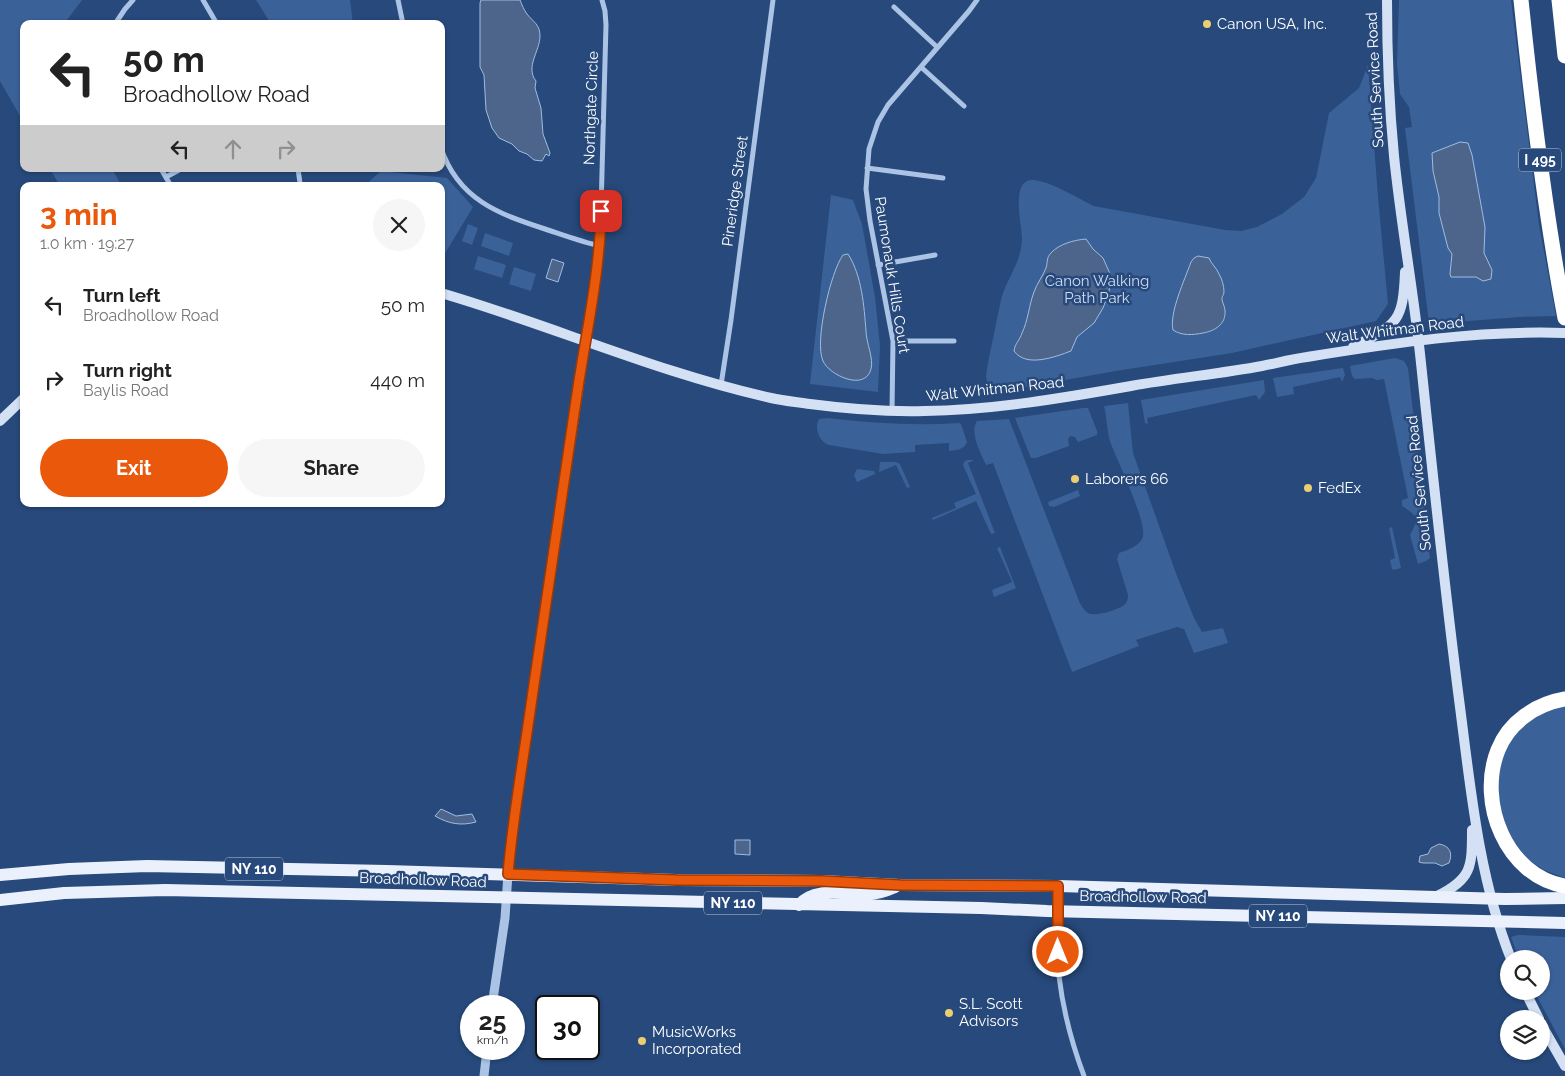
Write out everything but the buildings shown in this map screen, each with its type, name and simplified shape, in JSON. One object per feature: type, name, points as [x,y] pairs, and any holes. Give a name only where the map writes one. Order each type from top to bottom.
[{"type":"highway","name":"I 495","points":[[1521,0],[1546,202],[1565,318]]},
{"type":"highway","points":[[1559,0],[1565,56]]},
{"type":"highway","points":[[1565,699],[1556,700],[1538,708],[1524,716],[1510,730],[1498,749],[1492,769],[1491,796],[1497,822],[1505,841],[1517,859],[1541,878],[1565,886]]},
{"type":"main road","name":"South Service Road","points":[[1387,0],[1388,82],[1394,157],[1419,340],[1446,597],[1471,796],[1486,881],[1508,950]]},
{"type":"main road","points":[[1344,351],[1390,327],[1401,311],[1404,298],[1406,249]]},
{"type":"main road","name":"Walt Whitman Road","points":[[445,294],[480,304],[663,368],[721,385],[786,400],[846,409],[892,411],[967,409],[1055,398],[1419,340],[1501,333],[1565,333]]},
{"type":"main road","points":[[0,422],[20,402]]},
{"type":"main road","points":[[1437,896],[1454,888],[1466,875],[1472,858],[1471,796]]},
{"type":"main road","name":"Broadhollow Road","points":[[0,875],[147,866],[508,874],[676,880],[828,881],[900,885],[1058,886],[1491,898],[1565,898]]},
{"type":"main road","points":[[800,905],[803,900],[814,894],[869,894],[884,892],[900,885]]},
{"type":"main road","name":"Broadhollow Road","points":[[0,900],[64,893],[165,890],[1565,922]]},
{"type":"main road","points":[[1550,1040],[1565,1066]]},
{"type":"street","points":[[118,20],[133,0]]},
{"type":"street","points":[[203,0],[215,20]]},
{"type":"street","points":[[398,0],[402,20]]},
{"type":"street","name":"Northgate Circle","points":[[586,341],[600,246],[606,25],[602,0]]},
{"type":"street","name":"Pineridge Street","points":[[721,385],[773,0]]},
{"type":"street","name":"Paumonauk Hills Court","points":[[892,411],[893,341],[866,189],[869,149],[878,122],[888,104],[977,0]]},
{"type":"street","points":[[894,7],[938,47]]},
{"type":"street","points":[[920,67],[964,106]]},
{"type":"street","points":[[445,159],[461,184],[473,196],[491,209],[521,222],[600,246]]},
{"type":"street","points":[[867,168],[943,178]]},
{"type":"street","points":[[163,172],[169,182]]},
{"type":"street","points":[[166,177],[175,172]]},
{"type":"street","points":[[878,264],[935,255]]},
{"type":"street","points":[[494,995],[507,898],[515,816],[586,341]]},
{"type":"street","points":[[893,341],[954,341]]},
{"type":"street","points":[[1058,886],[1058,952],[1062,999],[1084,1076]]},
{"type":"street","points":[[484,1076],[486,1060]]},
{"type":"green space","points":[[0,0],[82,0],[67,20],[20,20],[20,116],[0,81]]},
{"type":"green space","points":[[256,0],[350,0],[352,20],[268,20]]},
{"type":"green space","points":[[1399,0],[1511,0],[1539,225],[1556,316],[1429,323],[1405,128],[1412,127],[1409,107],[1400,94],[1397,64]]},
{"type":"green space","name":"Canon Walking Path Park","points":[[1368,65],[1388,304],[1376,321],[1232,353],[1004,391],[988,386],[987,368],[1001,299],[1021,247],[1019,199],[1022,185],[1027,181],[1033,180],[1051,185],[1094,206],[1225,230],[1241,231],[1257,227],[1282,214],[1304,197],[1316,178],[1329,113],[1359,88]]},
{"type":"green space","points":[[52,172],[114,172],[120,182],[58,182]]},
{"type":"green space","points":[[380,172],[447,178],[473,207],[445,253],[445,182],[369,182]]},
{"type":"green space","points":[[831,195],[853,200],[862,224],[875,297],[880,346],[878,392],[810,384]]},
{"type":"green space","points":[[468,224],[478,228],[472,245],[462,241]]},
{"type":"green space","points":[[485,233],[513,243],[509,256],[481,246]]},
{"type":"green space","points":[[478,256],[506,265],[502,278],[474,269]]},
{"type":"green space","points":[[514,267],[536,274],[531,291],[509,284]]},
{"type":"green space","points":[[1395,358],[1404,361],[1408,368],[1430,558],[1418,564],[1410,535],[1416,521],[1414,515],[1402,506],[1402,500],[1408,498],[1384,379],[1355,379],[1352,376],[1350,366]]},
{"type":"green space","points":[[1343,368],[1345,375],[1342,382],[1340,377],[1293,387],[1294,394],[1277,397],[1273,378]]},
{"type":"green space","points":[[1264,380],[1265,392],[1259,400],[1256,395],[1147,418],[1148,424],[1145,423],[1141,400]]},
{"type":"green space","points":[[1128,403],[1133,453],[1194,618],[1202,632],[1223,628],[1228,643],[1194,653],[1184,629],[1177,627],[1136,640],[1139,646],[1072,672],[993,463],[986,465],[979,449],[975,437],[975,426],[977,421],[1009,419],[1079,601],[1088,613],[1101,614],[1120,608],[1126,603],[1128,595],[1117,559],[1119,553],[1137,545],[1143,536],[1143,528],[1136,505],[1110,440],[1104,406]]},
{"type":"green space","points":[[1088,408],[1097,435],[1078,442],[1075,437],[1070,436],[1068,439],[1069,446],[1036,458],[1031,458],[1015,418]]},
{"type":"green space","points":[[827,418],[893,424],[959,423],[967,442],[962,448],[949,451],[949,443],[915,445],[915,452],[883,454],[829,445],[820,438],[817,430],[819,419]]},
{"type":"green space","points":[[967,460],[974,460],[968,463],[995,533],[991,534],[976,501],[933,520],[932,518],[956,508],[954,503],[976,494],[963,465]]},
{"type":"green space","points":[[880,462],[896,462],[900,464],[910,487],[907,488],[896,465],[879,472]]},
{"type":"green space","points":[[857,469],[874,471],[875,474],[857,482],[854,475]]},
{"type":"green space","points":[[1078,490],[1080,496],[1054,507],[1049,506],[1048,502]]},
{"type":"green space","points":[[1392,527],[1401,568],[1394,570],[1390,560],[1395,558],[1389,528]]},
{"type":"green space","points":[[1000,547],[1016,588],[994,597],[992,590],[1012,582],[997,548]]},
{"type":"green space","points":[[1565,703],[1565,878],[1544,870],[1523,857],[1505,831],[1497,797],[1497,768],[1509,739],[1527,718]]},
{"type":"green space","points":[[1518,935],[1565,937],[1565,1049],[1550,1021],[1550,1010],[1544,1010],[1539,1000],[1550,1000],[1550,950],[1516,950],[1511,937]]},
{"type":"shaded area","points":[[481,0],[520,0],[526,12],[539,29],[539,42],[532,70],[541,108],[543,134],[550,153],[549,156],[546,154],[542,161],[534,160],[527,154],[519,151],[512,144],[499,138],[492,128],[486,110],[484,75],[480,67]]},
{"type":"shaded area","points":[[1460,142],[1468,143],[1472,155],[1485,227],[1484,253],[1492,270],[1491,279],[1483,281],[1476,277],[1451,277],[1452,254],[1448,248],[1439,213],[1439,197],[1433,171],[1432,153]]},
{"type":"shaded area","points":[[1086,239],[1103,258],[1111,276],[1109,292],[1103,308],[1094,323],[1077,337],[1071,351],[1041,360],[1026,359],[1019,356],[1014,351],[1016,344],[1024,328],[1032,297],[1046,268],[1048,257],[1062,245]]},
{"type":"shaded area","points":[[848,254],[859,281],[872,365],[867,376],[855,380],[839,376],[832,371],[823,361],[821,352],[822,323],[829,291],[838,263],[843,255]]},
{"type":"shaded area","points":[[1198,256],[1209,258],[1221,278],[1224,290],[1222,300],[1225,316],[1222,323],[1212,331],[1184,334],[1173,330],[1173,315],[1191,262]]},
{"type":"shaded area","points":[[552,259],[564,263],[558,282],[546,278]]},
{"type":"shaded area","points":[[441,809],[456,816],[472,814],[476,822],[455,824],[445,821],[435,816]]},
{"type":"shaded area","points":[[735,840],[750,840],[750,855],[735,854]]},
{"type":"shaded area","points":[[1439,844],[1446,846],[1450,850],[1449,863],[1442,866],[1435,863],[1419,862],[1420,856],[1428,854],[1431,848]]},
{"type":"place","name":"Canon USA, Inc.","points":[[1207,24]]},
{"type":"place","name":"Laborers 66","points":[[1075,479]]},
{"type":"place","name":"FedEx","points":[[1308,488]]},
{"type":"place","name":"S.L. Scott Advisors","points":[[949,1013]]},
{"type":"place","name":"MusicWorks Incorporated","points":[[642,1041]]},
{"type":"route","points":[[601,211],[597,271],[515,816],[508,874],[676,880],[822,881],[900,885],[1058,886],[1058,952]]}]
